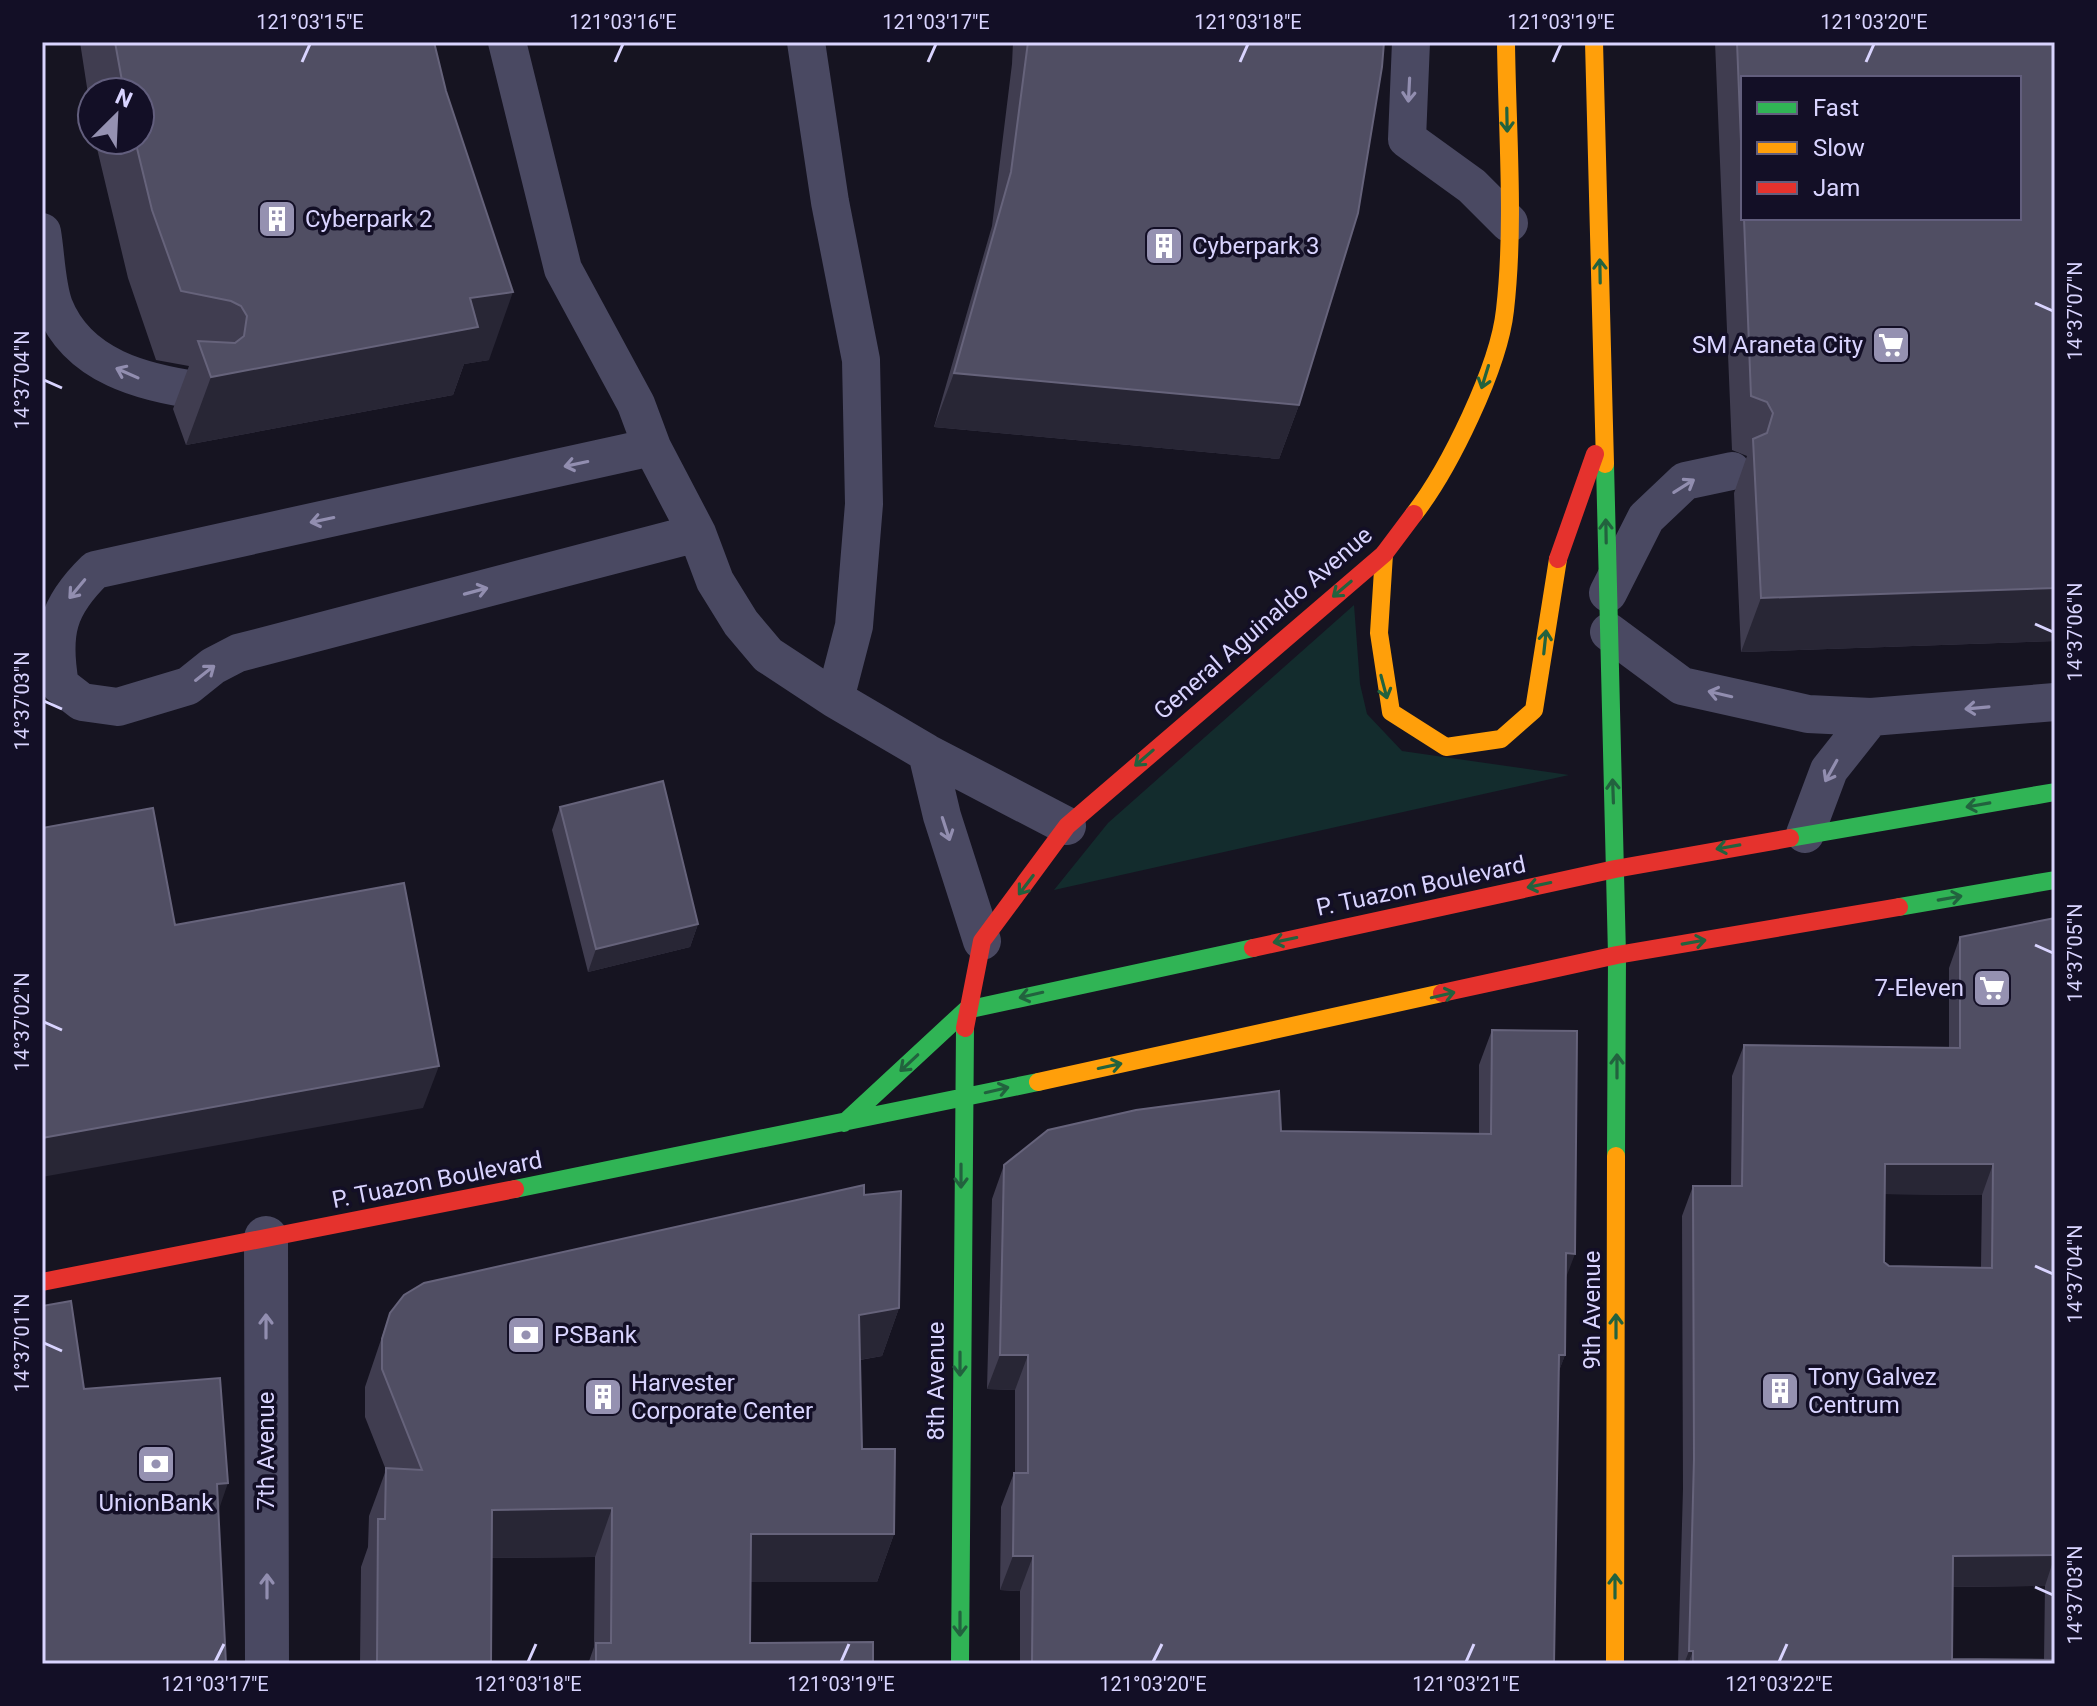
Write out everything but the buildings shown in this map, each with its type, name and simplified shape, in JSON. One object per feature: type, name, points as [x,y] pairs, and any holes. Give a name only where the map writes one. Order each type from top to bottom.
[{"type":"street","name":"General Aguinaldo Avenue","points":[[962,1098],[966,1010],[982,941],[1028,884],[1067,826],[1384,554],[1436,486],[1482,389],[1505,313],[1509,223],[1506,42]]},
{"type":"street","points":[[1594,42],[1617,955]]},
{"type":"street","points":[[1384,554],[1377,622],[1379,658],[1391,712],[1446,747],[1501,739],[1534,710],[1560,548],[1604,427]]},
{"type":"street","name":"P. Tuazon Boulevard","points":[[966,1010],[1615,869],[2055,792]]},
{"type":"street","name":"P. Tuazon Boulevard","points":[[42,1282],[841,1125],[1617,955],[2055,880]]},
{"type":"street","name":"9th Avenue","points":[[1615,1664],[1617,955]]},
{"type":"street","points":[[841,1125],[966,1010]]},
{"type":"street","name":"8th Avenue","points":[[960,1664],[962,1098]]},
{"type":"street","name":"7th Avenue","points":[[266,1238],[267,1664]]},
{"type":"lane","points":[[507,42],[563,269],[636,404],[652,447],[697,533],[715,581],[741,623],[768,655],[835,699],[927,753],[1067,826]]},
{"type":"lane","points":[[806,42],[830,202],[861,360],[864,504],[854,626],[835,699]]},
{"type":"lane","points":[[1411,42],[1407,139],[1472,186],[1509,223]]},
{"type":"lane","points":[[42,232],[48,306],[83,350],[152,384],[202,391]]},
{"type":"lane","points":[[652,447],[95,570],[71,593],[58,622],[55,655],[60,685],[82,702],[118,707],[188,686],[213,666],[238,653],[697,533]]},
{"type":"lane","points":[[1608,593],[1646,518],[1685,481],[1732,471]]},
{"type":"lane","points":[[1609,632],[1682,686],[1808,714],[1871,717],[2055,702]]},
{"type":"lane","points":[[1805,834],[1829,770],[1871,717]]},
{"type":"lane","points":[[927,753],[942,816],[982,941]]},
{"type":"green space","points":[[1354,605],[1360,684],[1367,714],[1402,751],[1569,775],[1054,890],[1108,823]]},
{"type":"traffic: fast","points":[[1605,464],[1617,955],[1616,1156]]},
{"type":"traffic: fast","points":[[1790,838],[2055,792]]},
{"type":"traffic: fast","points":[[1899,907],[2055,880]]},
{"type":"traffic: fast","points":[[844,1123],[966,1010],[1253,948]]},
{"type":"traffic: fast","points":[[960,1664],[965,1028]]},
{"type":"traffic: fast","points":[[515,1189],[1038,1082]]},
{"type":"traffic: slow","points":[[1414,514],[1457,445],[1483,388],[1501,333],[1510,244],[1506,42]]},
{"type":"traffic: slow","points":[[1594,42],[1605,464]]},
{"type":"traffic: slow","points":[[1384,554],[1379,633],[1391,712],[1446,747],[1501,739],[1534,710],[1558,559]]},
{"type":"traffic: slow","points":[[1038,1082],[1442,993]]},
{"type":"traffic: slow","points":[[1615,1664],[1616,1156]]},
{"type":"traffic: jam","points":[[1558,559],[1595,454]]},
{"type":"traffic: jam","points":[[965,1028],[982,941],[1067,826],[1384,554],[1414,514]]},
{"type":"traffic: jam","points":[[1253,948],[1615,869],[1790,838]]},
{"type":"traffic: jam","points":[[1442,993],[1617,955],[1899,907]]},
{"type":"traffic: jam","points":[[42,1282],[515,1189]]},
{"type":"place","name":"Cyberpark 2","points":[[277,219]]},
{"type":"place","name":"Cyberpark 3","points":[[1164,246]]},
{"type":"place","name":"SM Araneta City","points":[[1891,345]]},
{"type":"place","name":"7-Eleven","points":[[1992,988]]},
{"type":"place","name":"PSBank","points":[[526,1335]]},
{"type":"place","name":"Tony Galvez Centrum","points":[[1780,1391]]},
{"type":"place","name":"Harvester Corporate Center","points":[[603,1397]]},
{"type":"place","name":"UnionBank","points":[[156,1464]]}]
